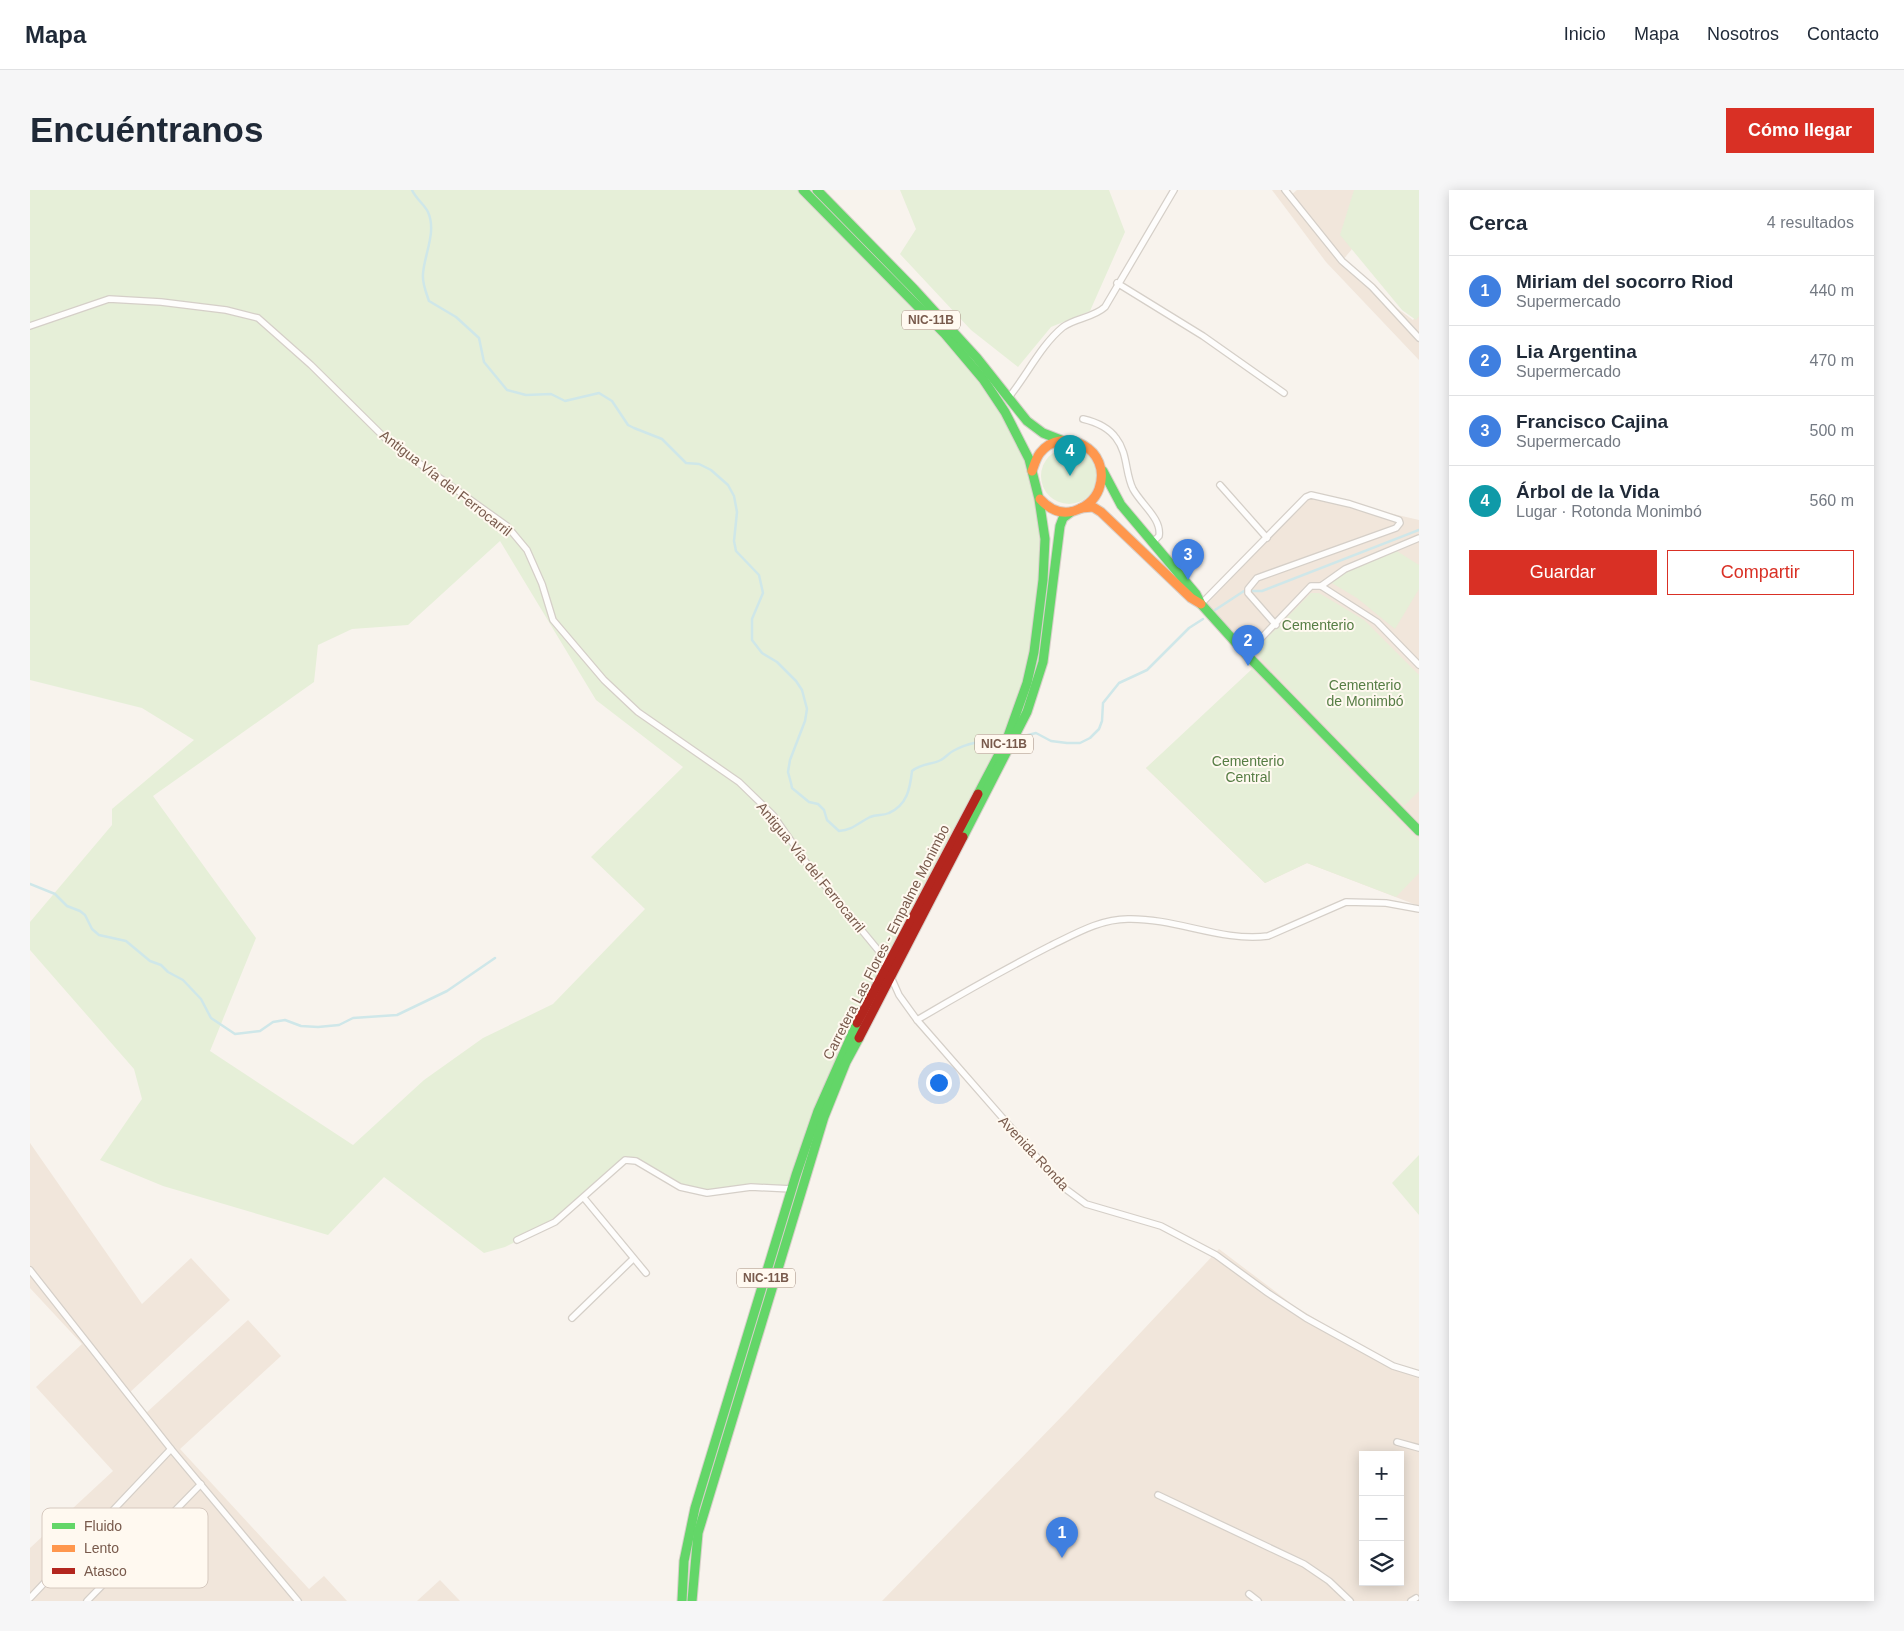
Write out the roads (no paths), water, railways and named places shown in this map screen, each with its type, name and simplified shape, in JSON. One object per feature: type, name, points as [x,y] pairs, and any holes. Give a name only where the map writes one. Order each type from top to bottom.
[{"type":"main road","name":"NIC-11B","points":[[803,190],[945,334],[983,379],[1009,419],[1032,470],[1040,498]]},
{"type":"main road","name":"NIC-11B","points":[[817,190],[914,289],[977,358],[1030,425],[1043,433],[1060,440],[1077,442],[1090,450],[1099,459],[1103,470]]},
{"type":"main road","points":[[1032,470],[1040,453],[1051,444],[1060,440]]},
{"type":"main road","points":[[1103,470],[1114,495],[1196,594],[1201,604],[1246,654],[1419,831]]},
{"type":"main road","points":[[1040,498],[1052,510],[1072,512],[1081,508],[1092,501],[1098,491],[1102,483],[1103,470]]},
{"type":"main road","name":"Carretera Las Flores - Empalme Monimbo","points":[[682,1601],[684,1561],[695,1508],[792,1189],[836,1068],[886,966],[1007,739],[1027,683],[1035,646],[1043,580],[1045,539],[1040,498]]},
{"type":"main road","points":[[1081,508],[1093,507],[1101,512],[1191,598],[1201,604]]},
{"type":"main road","name":"Carretera Las Flores - Empalme Monimbo","points":[[692,1601],[698,1533],[824,1117],[846,1062],[891,978],[1026,712],[1043,662],[1060,526],[1063,518],[1072,512]]},
{"type":"street","points":[[1009,397],[1053,336],[1065,325],[1099,312],[1105,307],[1117,283],[1174,190]]},
{"type":"street","points":[[1285,190],[1342,261],[1372,287],[1419,338]]},
{"type":"street","points":[[1117,283],[1203,336],[1284,393]]},
{"type":"street","name":"Antigua Vía del Ferrocarril","points":[[30,326],[109,299],[170,303],[226,310],[258,318],[311,365],[388,441],[507,526],[527,550],[542,584],[553,620],[604,680],[638,712],[739,782],[772,816],[808,865],[878,950],[886,966]]},
{"type":"street","points":[[1083,419],[1102,426],[1117,439],[1123,452],[1132,488],[1157,523],[1159,536],[1152,542]]},
{"type":"street","points":[[1220,485],[1267,538]]},
{"type":"street","points":[[1201,604],[1303,500],[1311,495],[1396,518],[1400,523],[1396,528],[1257,578],[1248,589],[1248,593],[1276,625]]},
{"type":"street","points":[[1322,586],[1345,569],[1419,538]]},
{"type":"street","points":[[1246,654],[1276,625],[1311,586],[1322,586],[1377,622],[1419,665]]},
{"type":"street","points":[[917,1020],[1012,965],[1084,929],[1110,920],[1129,918],[1255,938],[1268,936],[1346,902],[1386,903],[1419,908]]},
{"type":"street","name":"Avenida Ronda","points":[[886,966],[891,978],[917,1020],[1063,1187],[1086,1204],[1161,1226],[1216,1255],[1306,1318],[1393,1366],[1419,1374]]},
{"type":"street","points":[[518,1240],[555,1222],[626,1160],[636,1160],[680,1187],[707,1193],[751,1187],[792,1189]]},
{"type":"street","points":[[584,1198],[646,1273]]},
{"type":"street","points":[[572,1318],[634,1259]]},
{"type":"street","points":[[30,1270],[171,1449],[298,1601]]},
{"type":"street","points":[[1397,1442],[1419,1448]]},
{"type":"street","points":[[115,1508],[171,1449]]},
{"type":"street","points":[[178,1508],[201,1484]]},
{"type":"street","points":[[1158,1495],[1304,1564],[1329,1581],[1350,1601]]},
{"type":"street","points":[[30,1598],[42,1585]]},
{"type":"street","points":[[88,1601],[101,1588]]},
{"type":"street","points":[[1249,1594],[1258,1601]]},
{"type":"waterway","points":[[412,190],[428,212],[430,220],[431,235],[423,277],[424,288],[429,301],[456,317],[479,338],[484,362],[507,390],[526,395],[551,394],[565,401],[599,393],[612,401],[628,425],[662,439],[686,463],[699,464],[711,470],[728,485],[734,496],[737,512],[734,541],[736,551],[759,575],[763,593],[752,619],[752,640],[762,653],[777,662],[796,681],[802,690],[807,709],[805,721],[790,760],[788,772],[792,788],[809,802],[818,804],[824,810],[827,820],[839,831],[844,830],[852,828],[870,817],[889,813],[900,806],[909,790],[912,771],[916,768],[941,760],[965,745],[983,741],[1002,740]]},
{"type":"waterway","points":[[1250,591],[1262,591],[1419,530]]},
{"type":"waterway","points":[[1215,610],[1244,591]]},
{"type":"waterway","points":[[1024,736],[1036,733],[1051,741],[1067,743],[1080,743],[1090,738],[1099,729],[1102,721],[1103,703],[1119,683],[1147,670],[1189,628],[1203,619]]},
{"type":"waterway","points":[[30,884],[55,894],[67,906],[80,911],[85,915],[92,929],[99,935],[126,941],[150,961],[161,965],[168,972],[183,980],[201,999],[211,1018],[235,1034],[260,1031],[273,1022],[285,1020],[301,1026],[318,1027],[339,1025],[353,1018],[397,1015],[447,991],[495,958]]},
{"type":"place","name":"Árbol de la Vida","points":[[1070,476]]},
{"type":"place","name":"Francisco Cajina","points":[[1188,580]]},
{"type":"place","name":"Lia Argentina","points":[[1248,666]]},
{"type":"place","name":"Miriam del socorro Riod","points":[[1062,1558]]},
{"type":"park label","name":"Cementerio","points":[[1318,625]]},
{"type":"park label","name":"Cementerio de Monimbó","points":[[1365,694]]},
{"type":"park label","name":"Cementerio Central","points":[[1248,770]]}]
